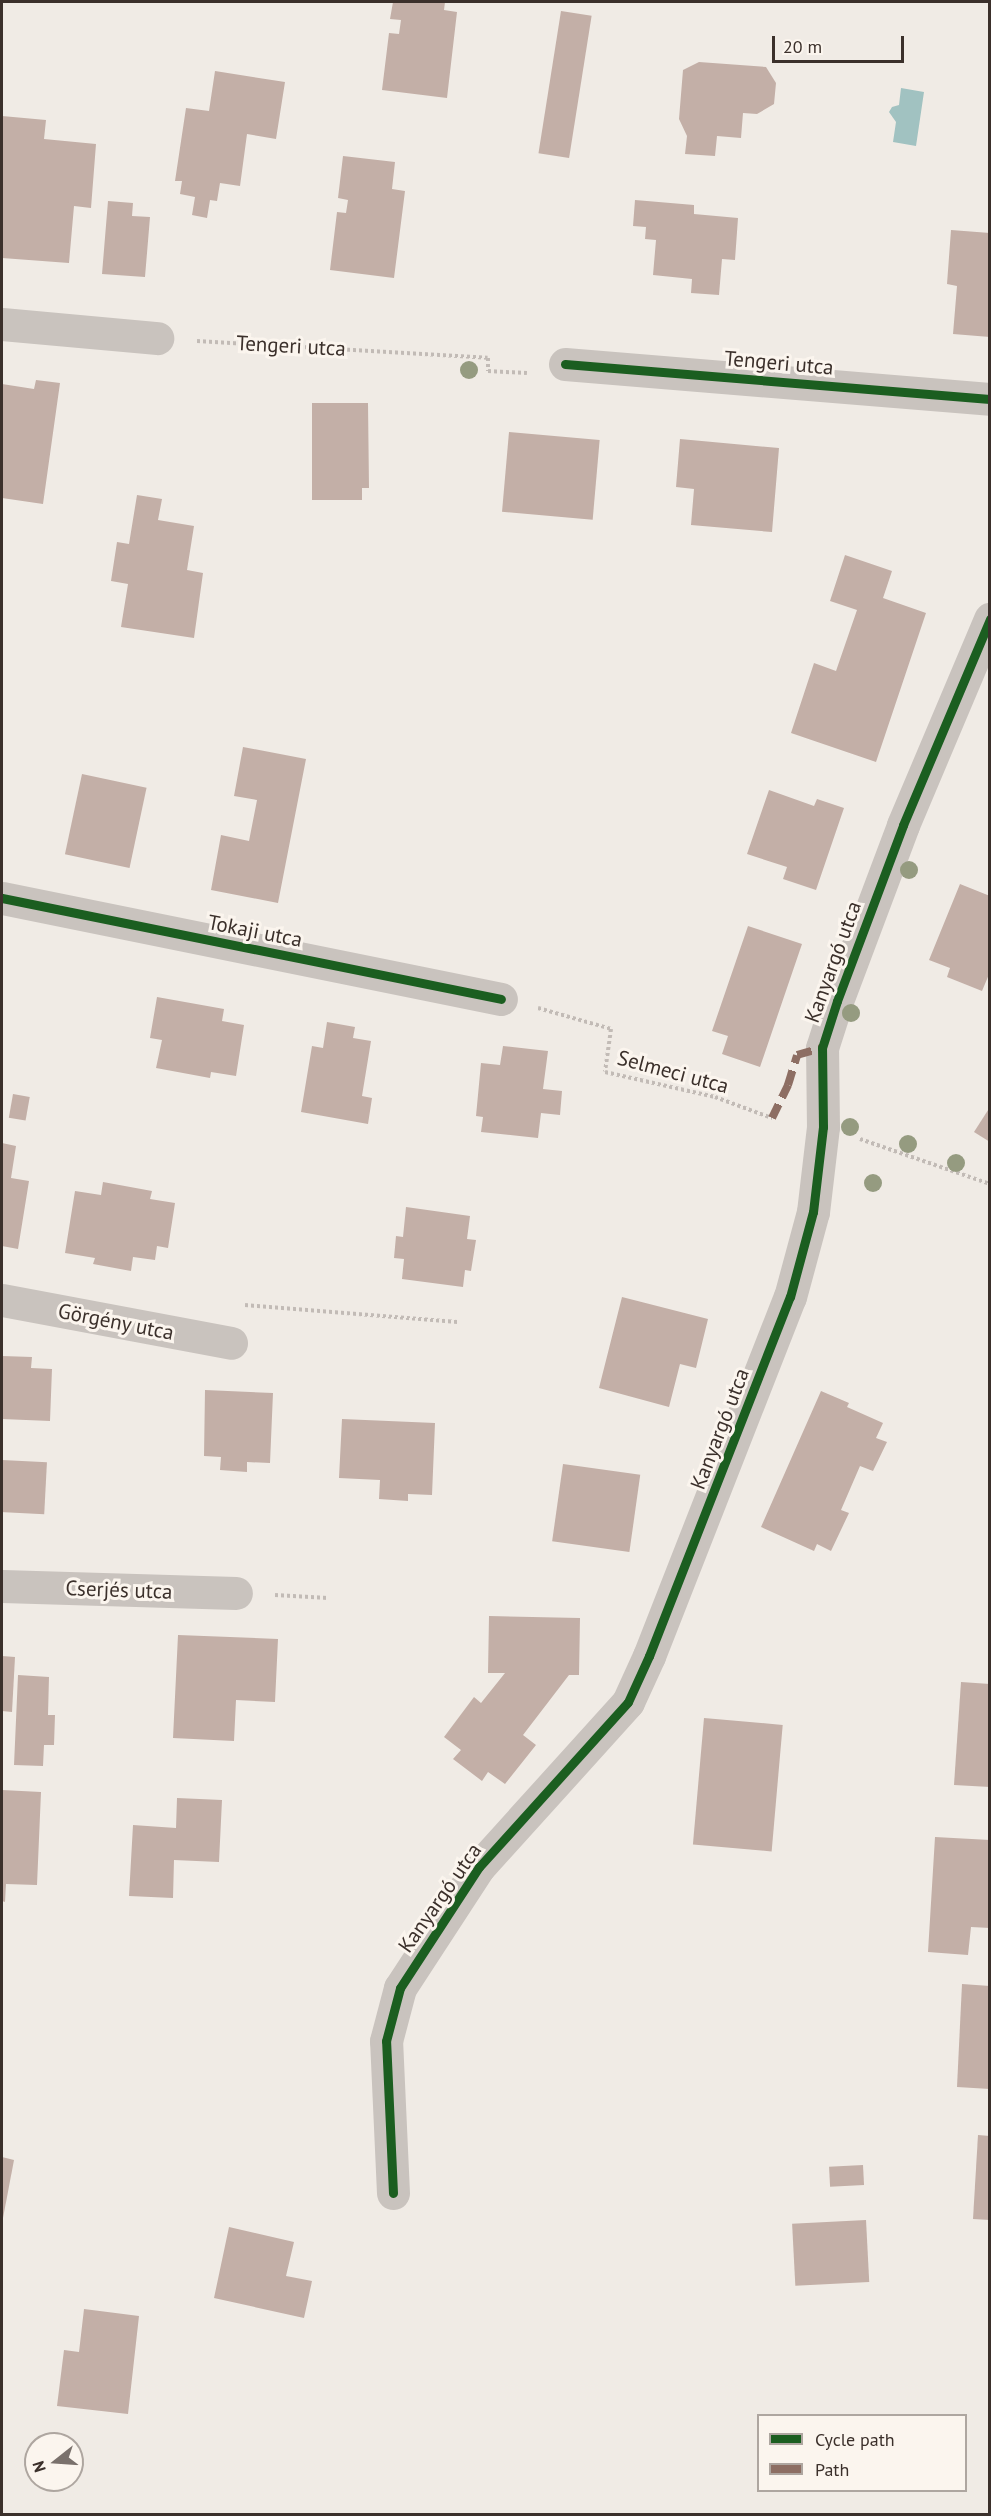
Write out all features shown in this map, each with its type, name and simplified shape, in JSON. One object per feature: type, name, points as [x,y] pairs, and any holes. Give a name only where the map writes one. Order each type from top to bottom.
[{"type":"street","points":[[2,324],[157,338]]},
{"type":"street","name":"Tengeri utca","points":[[565,364],[990,399]]},
{"type":"street","name":"Kanyargó utca","points":[[393,2193],[386,2041],[400,1988],[480,1867],[628,1702],[649,1656],[790,1297],[813,1212],[823,1127],[822,1048],[837,1001],[903,825],[990,619]]},
{"type":"street","name":"Tokaji utca","points":[[2,898],[501,999]]},
{"type":"street","name":"Görgény utca","points":[[2,1300],[231,1343]]},
{"type":"street","name":"Cserjés utca","points":[[2,1586],[237,1593]]},
{"type":"path","points":[[823,1127],[990,1184]]},
{"type":"path","points":[[243,1305],[457,1322]]},
{"type":"water","points":[[901,88],[924,92],[916,146],[893,142],[896,122],[889,112],[892,107],[899,105]]},
{"type":"building","points":[[393,2],[445,2],[444,10],[457,12],[447,98],[382,90],[389,33],[399,34],[401,20],[390,19]]},
{"type":"building","points":[[561,11],[592,16],[569,158],[538,153]]},
{"type":"building","points":[[699,62],[766,67],[776,83],[774,104],[757,114],[743,113],[741,138],[717,136],[715,156],[685,154],[687,136],[679,119],[683,70]]},
{"type":"building","points":[[215,71],[285,82],[276,139],[247,134],[240,186],[220,183],[217,201],[210,200],[207,218],[192,215],[195,197],[180,194],[182,181],[175,181],[186,108],[209,111]]},
{"type":"building","points":[[2,116],[46,120],[44,139],[96,144],[91,208],[74,206],[69,263],[2,258]]},
{"type":"building","points":[[343,156],[395,162],[392,189],[405,191],[394,278],[330,270],[337,212],[346,213],[348,200],[338,198]]},
{"type":"building","points":[[635,200],[694,205],[694,214],[738,218],[735,260],[722,259],[719,295],[691,293],[692,279],[653,275],[656,240],[645,239],[646,227],[633,226]]},
{"type":"building","points":[[108,201],[133,203],[132,216],[150,217],[145,277],[102,274]]},
{"type":"building","points":[[951,230],[990,233],[990,337],[953,334],[957,286],[947,284]]},
{"type":"building","points":[[36,380],[60,383],[43,504],[2,498],[2,384],[34,389]]},
{"type":"building","points":[[312,403],[368,403],[369,488],[362,488],[362,500],[312,500]]},
{"type":"building","points":[[509,432],[600,440],[593,520],[502,512]]},
{"type":"building","points":[[680,439],[779,448],[772,532],[691,525],[694,489],[676,487]]},
{"type":"building","points":[[137,495],[162,499],[158,520],[194,526],[187,570],[203,573],[194,638],[121,627],[128,584],[111,581],[117,542],[129,544]]},
{"type":"building","points":[[845,555],[892,571],[883,598],[926,613],[876,762],[791,733],[814,663],[836,671],[857,610],[830,601]]},
{"type":"building","points":[[243,747],[306,759],[278,903],[211,890],[221,835],[249,841],[257,800],[234,796]]},
{"type":"building","points":[[82,774],[147,788],[130,868],[65,854]]},
{"type":"building","points":[[769,790],[814,806],[817,799],[844,808],[816,890],[783,879],[787,867],[747,854]]},
{"type":"building","points":[[960,884],[990,896],[990,972],[982,991],[947,977],[950,968],[929,960]]},
{"type":"building","points":[[748,926],[802,944],[760,1067],[722,1054],[728,1036],[712,1031]]},
{"type":"building","points":[[157,997],[224,1009],[222,1021],[244,1025],[236,1076],[211,1072],[210,1078],[156,1068],[162,1040],[150,1038]]},
{"type":"building","points":[[327,1022],[355,1027],[353,1038],[371,1041],[362,1096],[372,1098],[368,1124],[301,1112],[312,1046],[323,1048]]},
{"type":"building","points":[[503,1046],[548,1051],[543,1089],[562,1091],[560,1115],[541,1113],[538,1138],[481,1132],[483,1117],[476,1116],[481,1063],[500,1065]]},
{"type":"building","points":[[13,1094],[30,1097],[26,1121],[9,1118]]},
{"type":"building","points":[[990,1107],[990,1142],[974,1132]]},
{"type":"building","points":[[2,1143],[16,1146],[11,1178],[29,1181],[18,1249],[2,1246]]},
{"type":"building","points":[[103,1182],[152,1191],[150,1199],[175,1203],[168,1248],[157,1246],[155,1260],[133,1257],[131,1271],[93,1264],[95,1258],[65,1253],[75,1191],[101,1195]]},
{"type":"building","points":[[406,1207],[470,1216],[467,1239],[476,1240],[471,1271],[465,1270],[463,1287],[402,1279],[404,1259],[394,1258],[396,1236],[403,1237]]},
{"type":"building","points":[[622,1297],[708,1319],[696,1368],[680,1364],[669,1407],[599,1388]]},
{"type":"building","points":[[2,1356],[32,1357],[31,1368],[52,1369],[50,1421],[2,1419]]},
{"type":"building","points":[[205,1390],[273,1393],[270,1463],[247,1462],[247,1472],[220,1470],[221,1457],[204,1456]]},
{"type":"building","points":[[821,1391],[849,1403],[847,1407],[883,1423],[876,1438],[887,1442],[873,1471],[860,1466],[841,1510],[849,1513],[831,1551],[817,1544],[814,1551],[761,1527]]},
{"type":"building","points":[[342,1419],[435,1423],[432,1495],[408,1494],[408,1501],[379,1499],[380,1480],[339,1478]]},
{"type":"building","points":[[2,1460],[47,1462],[44,1514],[2,1512]]},
{"type":"building","points":[[563,1464],[640,1475],[629,1552],[552,1541]]},
{"type":"building","points":[[489,1616],[580,1618],[579,1675],[569,1675],[523,1735],[536,1745],[505,1784],[488,1772],[482,1781],[453,1759],[461,1750],[444,1737],[474,1697],[481,1703],[505,1673],[488,1673]]},
{"type":"building","points":[[178,1635],[278,1639],[275,1702],[236,1700],[234,1741],[173,1738]]},
{"type":"building","points":[[2,1656],[15,1657],[12,1712],[2,1711]]},
{"type":"building","points":[[18,1675],[49,1677],[48,1715],[55,1715],[54,1745],[44,1745],[43,1766],[14,1765]]},
{"type":"building","points":[[961,1682],[990,1684],[990,1787],[954,1785]]},
{"type":"building","points":[[704,1718],[783,1725],[772,1851],[693,1845]]},
{"type":"building","points":[[2,1790],[41,1792],[37,1885],[6,1884],[5,1902],[2,1901]]},
{"type":"building","points":[[177,1798],[222,1800],[219,1862],[174,1860],[173,1898],[129,1896],[133,1825],[176,1828]]},
{"type":"building","points":[[935,1837],[990,1840],[990,1928],[971,1927],[968,1955],[928,1952]]},
{"type":"building","points":[[962,1984],[990,1986],[990,2089],[957,2087]]},
{"type":"building","points":[[978,2135],[990,2136],[990,2220],[973,2219]]},
{"type":"building","points":[[2,2157],[14,2160],[3,2218],[2,2218]]},
{"type":"building","points":[[863,2165],[864,2185],[830,2187],[829,2167]]},
{"type":"building","points":[[866,2220],[869,2282],[795,2286],[792,2224]]},
{"type":"building","points":[[229,2227],[294,2242],[286,2276],[312,2281],[304,2318],[214,2298]]},
{"type":"building","points":[[84,2309],[139,2316],[128,2414],[57,2406],[64,2350],[79,2352]]},
{"type":"marked path","points":[[772,1118],[788,1085],[797,1055],[822,1048]]},
{"type":"cycle path","points":[[565,364],[990,399]]},
{"type":"cycle path","points":[[393,2193],[386,2041],[400,1988],[479,1867],[628,1702],[649,1656],[790,1297],[813,1212],[823,1127],[822,1048],[837,1001],[903,825],[990,619]]},
{"type":"cycle path","points":[[2,898],[501,999]]}]
